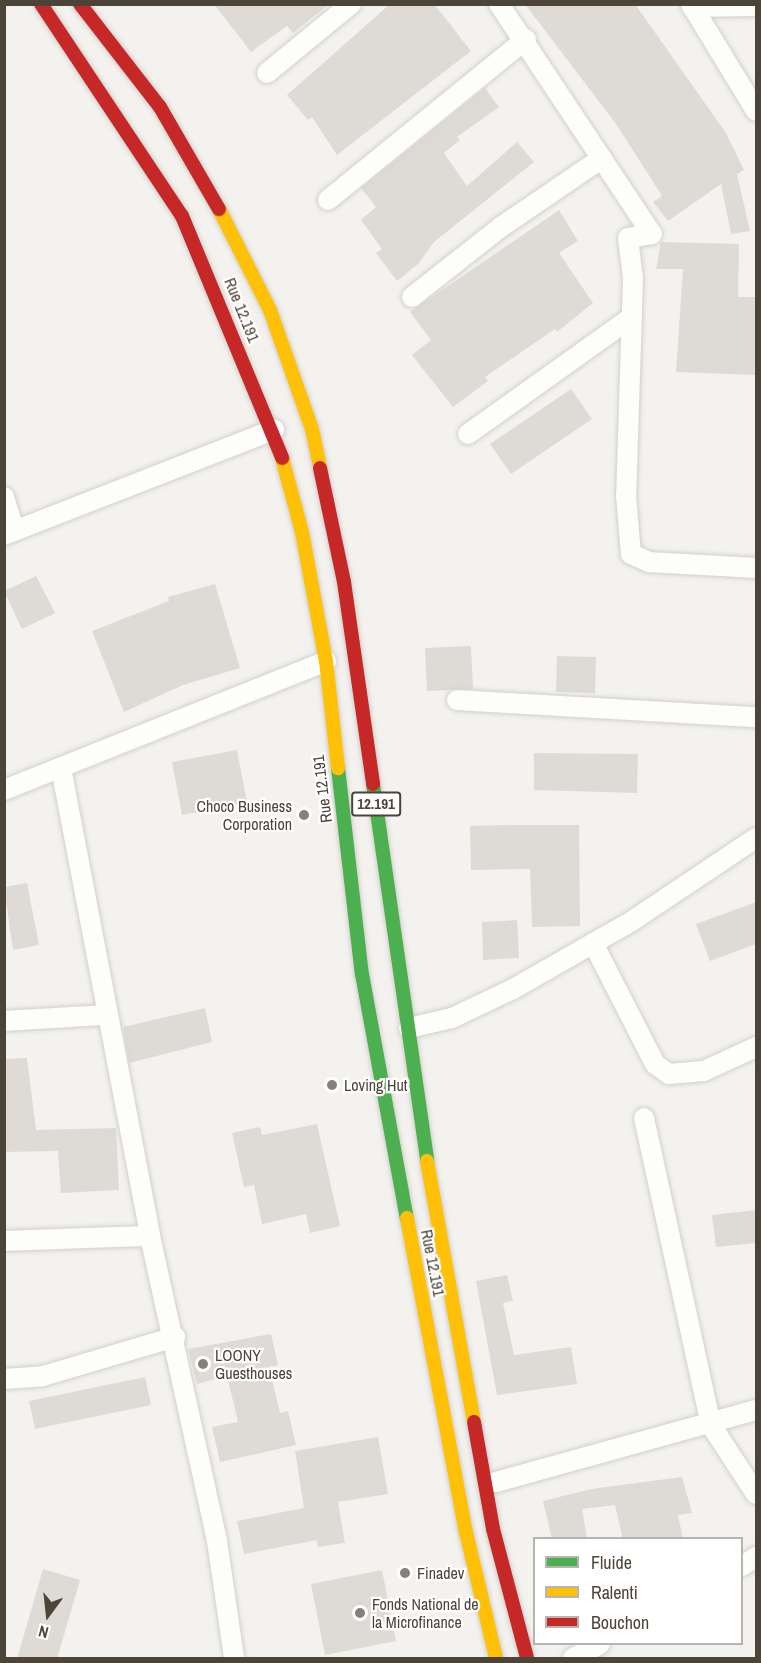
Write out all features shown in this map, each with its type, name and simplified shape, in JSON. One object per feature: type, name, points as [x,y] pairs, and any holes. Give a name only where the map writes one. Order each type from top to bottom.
[{"type":"main road","name":"Rue 12.191","points":[[41,4],[182,216],[274,430],[302,532],[326,661],[362,974],[466,1532],[496,1659]]},
{"type":"main road","name":"Rue 12.191","points":[[80,4],[160,107],[237,240],[270,310],[308,419],[342,572],[429,1177],[474,1413],[493,1529],[527,1659]]},
{"type":"street","points":[[267,73],[351,4]]},
{"type":"street","points":[[499,4],[526,39],[652,234],[628,238],[632,317],[626,495],[631,554],[649,562],[756,568]]},
{"type":"street","points":[[691,6],[756,6]]},
{"type":"street","points":[[691,6],[756,111]]},
{"type":"street","points":[[328,200],[526,39]]},
{"type":"street","points":[[412,297],[501,227],[602,159]]},
{"type":"street","points":[[468,434],[632,317]]},
{"type":"street","points":[[4,496],[9,533],[274,430]]},
{"type":"street","points":[[4,790],[326,661]]},
{"type":"street","points":[[457,700],[756,717]]},
{"type":"street","points":[[61,768],[106,1015],[150,1236],[175,1337],[217,1541],[234,1659]]},
{"type":"street","points":[[409,1028],[452,1018],[593,943],[756,838]]},
{"type":"street","points":[[593,943],[655,1064],[669,1074],[704,1071],[756,1047]]},
{"type":"street","points":[[4,1021],[106,1015]]},
{"type":"street","points":[[644,1118],[711,1425],[756,1494]]},
{"type":"street","points":[[4,1241],[150,1236]]},
{"type":"street","points":[[4,1379],[43,1376],[175,1337]]},
{"type":"street","points":[[496,1482],[711,1425],[756,1410]]},
{"type":"street","points":[[474,1413],[496,1482],[533,1634]]},
{"type":"street","points":[[743,1565],[756,1557]]},
{"type":"street","points":[[573,1659],[598,1645]]},
{"type":"building","points":[[214,4],[329,4],[293,33],[287,26],[251,52]]},
{"type":"building","points":[[390,4],[434,4],[471,51],[337,155],[312,117],[308,120],[287,95]]},
{"type":"building","points":[[525,4],[635,4],[726,133],[744,170],[737,174],[750,231],[731,234],[721,184],[668,221],[653,202],[662,196],[616,124]]},
{"type":"building","points":[[485,88],[499,107],[457,137],[460,140],[444,153],[467,186],[517,142],[534,162],[434,242],[418,264],[397,281],[376,253],[382,249],[361,220],[376,207],[361,188]]},
{"type":"building","points":[[559,210],[578,241],[559,253],[593,303],[557,332],[555,329],[485,377],[488,381],[453,407],[412,355],[431,340],[410,312]]},
{"type":"building","points":[[661,242],[739,244],[738,297],[756,297],[756,375],[676,372],[683,269],[656,269]]},
{"type":"building","points":[[571,389],[592,419],[511,474],[490,444]]},
{"type":"building","points":[[36,576],[55,613],[22,629],[4,591]]},
{"type":"building","points":[[215,584],[240,668],[183,685],[124,712],[92,631],[169,601],[168,597]]},
{"type":"building","points":[[471,646],[473,689],[427,691],[425,648]]},
{"type":"building","points":[[557,656],[596,657],[595,693],[556,692]]},
{"type":"building","points":[[237,750],[247,803],[182,815],[172,762]]},
{"type":"building","points":[[534,753],[638,754],[637,793],[534,790]]},
{"type":"building","points":[[579,825],[580,926],[532,927],[530,869],[471,870],[470,826]]},
{"type":"building","points":[[27,883],[39,945],[13,950],[4,887]]},
{"type":"building","points":[[756,902],[756,944],[710,961],[696,924]]},
{"type":"building","points":[[517,920],[519,958],[483,960],[482,922]]},
{"type":"building","points":[[205,1008],[212,1042],[129,1063],[123,1027]]},
{"type":"building","points":[[27,1058],[36,1130],[116,1128],[119,1190],[61,1193],[58,1151],[4,1152],[4,1059]]},
{"type":"building","points":[[317,1124],[340,1226],[310,1233],[306,1214],[262,1224],[254,1185],[244,1187],[232,1133],[260,1127],[262,1135]]},
{"type":"building","points":[[756,1210],[756,1243],[716,1247],[712,1215]]},
{"type":"building","points":[[507,1275],[513,1301],[503,1303],[514,1355],[571,1347],[577,1384],[497,1395],[476,1281]]},
{"type":"building","points":[[271,1334],[278,1365],[269,1367],[280,1413],[288,1411],[296,1445],[220,1462],[212,1427],[238,1422],[227,1376],[197,1384],[188,1349]]},
{"type":"building","points":[[145,1377],[151,1405],[35,1429],[29,1401]]},
{"type":"building","points":[[378,1437],[388,1494],[338,1502],[345,1543],[318,1547],[317,1540],[244,1554],[237,1521],[304,1508],[295,1451]]},
{"type":"building","points":[[682,1477],[692,1513],[678,1515],[683,1537],[623,1537],[615,1505],[582,1509],[587,1537],[552,1537],[543,1501],[591,1489]]},
{"type":"building","points":[[43,1569],[80,1580],[57,1659],[17,1659]]},
{"type":"building","points":[[382,1570],[396,1641],[325,1655],[311,1584]]},
{"type":"traffic: fast","points":[[338,768],[362,974],[407,1218]]},
{"type":"traffic: fast","points":[[373,784],[427,1161]]},
{"type":"traffic: slow","points":[[219,209],[270,310],[312,429],[320,468]]},
{"type":"traffic: slow","points":[[282,458],[302,532],[326,661],[338,768]]},
{"type":"traffic: slow","points":[[427,1161],[474,1422]]},
{"type":"traffic: slow","points":[[407,1218],[466,1532],[496,1658]]},
{"type":"traffic: jam","points":[[41,4],[182,216],[282,458]]},
{"type":"traffic: jam","points":[[80,4],[160,107],[219,209]]},
{"type":"traffic: jam","points":[[320,468],[344,582],[373,784]]},
{"type":"traffic: jam","points":[[474,1422],[493,1529],[527,1658]]},
{"type":"place","name":"Choco Business Corporation","points":[[304,815]]},
{"type":"place","name":"Loving Hut","points":[[332,1085]]},
{"type":"place","name":"LOONY Guesthouses","points":[[203,1364]]},
{"type":"place","name":"Finadev","points":[[405,1573]]},
{"type":"place","name":"Fonds National de la Microfinance","points":[[360,1613]]}]
